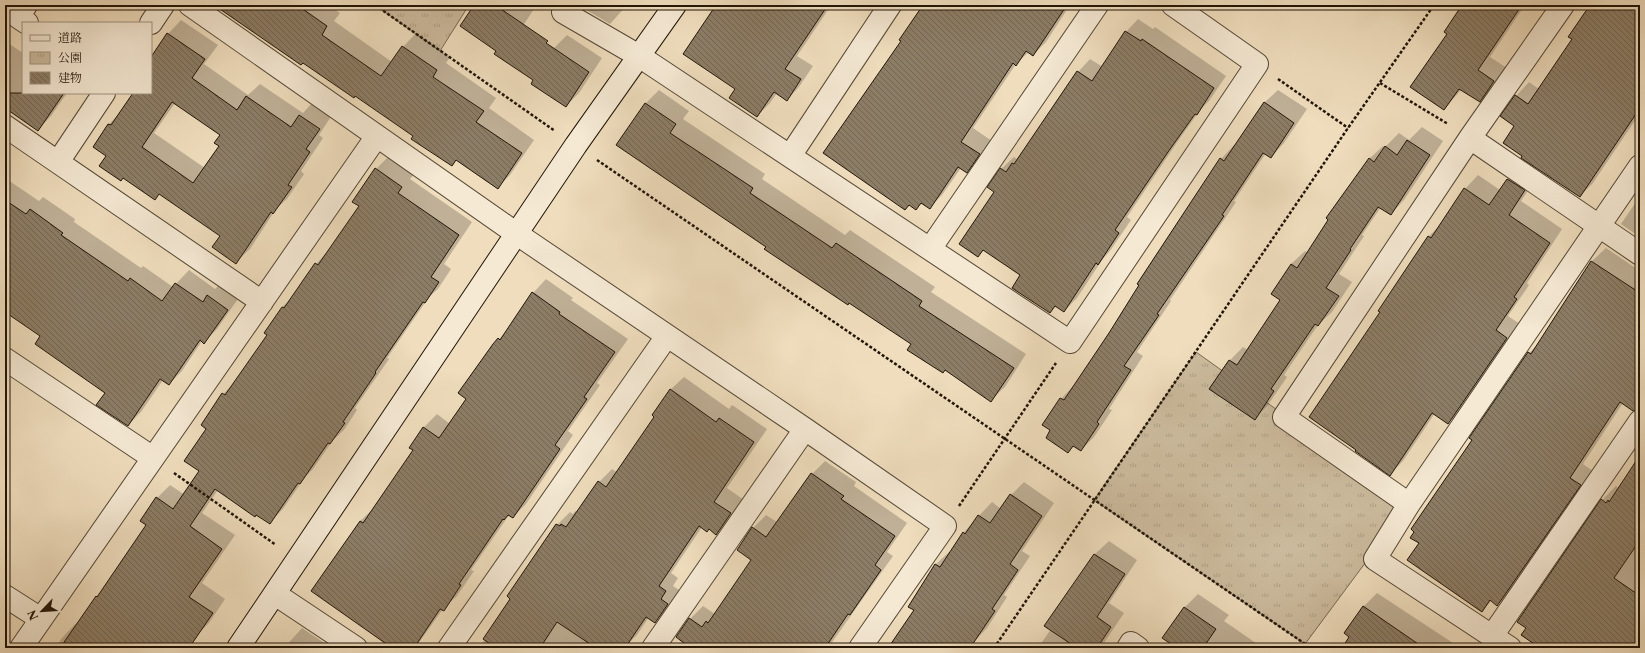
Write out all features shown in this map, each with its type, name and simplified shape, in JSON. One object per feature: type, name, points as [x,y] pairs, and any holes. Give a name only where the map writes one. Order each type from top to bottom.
[{"type":"street","points":[[26,5],[18,17],[26,22]]},
{"type":"street","points":[[152,22],[163,5]]},
{"type":"street","points":[[190,5],[517,234],[805,429],[945,526],[860,648]]},
{"type":"street","points":[[567,5],[562,12],[639,56],[1070,342],[1257,64],[1173,5]]},
{"type":"street","points":[[238,648],[576,146],[675,5]]},
{"type":"street","points":[[790,156],[890,5]]},
{"type":"street","points":[[930,249],[1097,5]]},
{"type":"street","points":[[1409,504],[1284,417],[1470,138],[1563,5]]},
{"type":"street","points":[[58,162],[103,94]]},
{"type":"street","points":[[5,126],[262,302]]},
{"type":"street","points":[[21,648],[377,136]]},
{"type":"street","points":[[1470,138],[1640,254]]},
{"type":"street","points":[[1510,648],[1375,559],[1409,504],[1640,166]]},
{"type":"street","points":[[449,648],[667,336]]},
{"type":"street","points":[[5,359],[154,458]]},
{"type":"street","points":[[1492,636],[1640,420]]},
{"type":"street","points":[[653,648],[805,429]]},
{"type":"street","points":[[275,594],[356,648]]},
{"type":"street","points":[[5,596],[41,619]]},
{"type":"street","points":[[1128,648],[1131,643],[1138,648]]},
{"type":"path","points":[[375,5],[576,146],[1311,648]]},
{"type":"path","points":[[994,648],[1348,128],[1434,5]]},
{"type":"path","points":[[1257,64],[1348,128]]},
{"type":"path","points":[[1380,83],[1470,138]]},
{"type":"path","points":[[945,526],[1070,342]]},
{"type":"path","points":[[154,458],[297,561]]},
{"type":"green space","points":[[375,5],[469,5],[440,51]]},
{"type":"green space","points":[[1196,352],[1409,504],[1305,644],[1094,500]]},
{"type":"building","points":[[214,5],[297,5],[327,26],[322,35],[381,76],[402,46],[437,70],[433,77],[484,111],[476,122],[522,153],[498,189],[456,160],[452,166],[411,139],[413,136],[355,96],[354,98],[303,63],[301,65]]},
{"type":"building","points":[[474,5],[495,5],[548,41],[546,43],[589,72],[566,107],[531,84],[533,80],[494,54],[496,51],[460,26]]},
{"type":"building","points":[[716,5],[828,5],[785,69],[801,79],[787,101],[774,92],[757,117],[729,98],[735,89],[683,54]]},
{"type":"building","points":[[923,5],[1067,5],[1033,56],[1026,51],[1016,66],[1013,63],[961,142],[980,154],[967,173],[958,167],[930,209],[921,203],[916,210],[909,205],[905,210],[823,153],[901,41],[899,40]]},
{"type":"building","points":[[1462,5],[1522,5],[1478,70],[1494,81],[1480,102],[1459,89],[1444,110],[1410,87],[1447,34],[1444,32]]},
{"type":"building","points":[[1590,5],[1640,5],[1640,108],[1580,197],[1521,158],[1522,156],[1503,143],[1514,126],[1500,116],[1515,95],[1528,104],[1572,39],[1568,37]]},
{"type":"building","points":[[1125,31],[1141,41],[1142,39],[1214,88],[1197,115],[1195,114],[1115,230],[1119,233],[1098,265],[1096,263],[1064,312],[1055,306],[1050,313],[1012,288],[1020,275],[983,250],[978,257],[959,244],[994,192],[987,187],[1000,168],[1006,172],[1012,163],[1014,164],[1077,71],[1092,81]]},
{"type":"building","points":[[167,33],[205,59],[192,78],[237,110],[246,96],[291,127],[299,115],[320,129],[306,149],[310,152],[288,185],[292,187],[273,214],[271,212],[236,264],[212,247],[220,236],[159,194],[155,200],[123,178],[121,181],[99,166],[106,156],[93,147],[108,124],[111,125],[132,94],[152,94],[152,56]],"holes":[[[172,102],[220,135],[214,143],[219,146],[193,183],[142,147]]]},
{"type":"building","points":[[5,93],[63,94],[38,131],[5,108]]},
{"type":"building","points":[[1264,102],[1294,123],[1271,158],[1263,153],[1222,215],[1224,216],[1157,314],[1159,315],[1124,366],[1131,370],[1097,422],[1099,424],[1081,451],[1073,446],[1068,453],[1046,438],[1050,430],[1042,425],[1060,398],[1064,400],[1109,333],[1139,285],[1137,284],[1220,158],[1224,161]]},
{"type":"building","points":[[645,103],[676,124],[670,133],[753,188],[750,193],[832,248],[836,243],[922,301],[919,306],[1014,368],[991,402],[945,370],[943,373],[907,350],[911,344],[849,303],[848,305],[764,249],[766,247],[616,145]]},
{"type":"building","points":[[1407,140],[1430,155],[1391,215],[1378,207],[1350,249],[1351,250],[1326,288],[1339,296],[1318,326],[1315,324],[1271,389],[1274,391],[1255,420],[1209,389],[1229,360],[1237,365],[1280,300],[1271,294],[1291,264],[1297,268],[1328,220],[1326,218],[1369,158],[1374,162],[1385,146],[1397,155]]},
{"type":"building","points":[[375,168],[402,187],[398,193],[459,235],[431,277],[439,282],[425,303],[423,302],[375,372],[376,373],[343,422],[345,423],[330,444],[328,443],[300,484],[298,483],[270,524],[256,515],[255,517],[215,489],[190,526],[222,549],[189,597],[213,613],[189,648],[60,648],[146,525],[140,521],[156,497],[173,509],[199,471],[184,461],[206,429],[201,425],[222,393],[225,395],[267,335],[264,333],[282,307],[284,308],[315,263],[318,265],[359,206],[352,202]]},
{"type":"building","points":[[1507,179],[1525,190],[1509,215],[1550,243],[1514,297],[1517,299],[1496,330],[1507,338],[1448,424],[1432,413],[1390,476],[1309,417],[1380,312],[1378,311],[1428,236],[1431,238],[1464,188],[1489,205]]},
{"type":"building","points":[[5,200],[26,214],[30,209],[63,233],[61,235],[128,281],[130,278],[162,301],[175,283],[203,302],[207,295],[228,310],[204,344],[200,340],[169,385],[160,379],[128,426],[96,405],[105,393],[35,344],[40,336],[5,312]]},
{"type":"building","points":[[1591,261],[1640,293],[1640,409],[1633,411],[1620,402],[1570,478],[1581,485],[1497,606],[1490,600],[1482,612],[1407,560],[1419,543],[1410,538],[1414,532],[1411,529],[1472,440],[1469,438],[1528,352],[1531,354]]},
{"type":"building","points":[[532,292],[560,312],[559,314],[615,352],[584,397],[587,399],[555,445],[560,449],[513,518],[508,515],[504,520],[503,519],[459,584],[461,585],[444,611],[440,609],[414,648],[392,648],[311,591],[360,521],[363,523],[413,450],[409,448],[423,427],[439,438],[466,399],[458,393],[493,344],[498,338],[500,340]]},
{"type":"building","points":[[670,389],[716,422],[719,418],[754,442],[714,502],[731,513],[716,535],[709,529],[707,532],[699,526],[659,586],[666,591],[661,599],[668,604],[655,623],[646,617],[625,648],[596,648],[557,622],[540,648],[496,648],[483,639],[510,599],[507,596],[556,524],[560,526],[561,524],[566,527],[598,481],[606,487],[654,417],[652,415]]},
{"type":"building","points":[[1640,455],[1640,540],[1614,578],[1640,596],[1640,648],[1540,648],[1521,635],[1526,628],[1517,622],[1601,499],[1606,503],[1608,500],[1609,502]]},
{"type":"building","points":[[811,473],[844,496],[841,499],[895,536],[875,565],[881,570],[850,615],[848,614],[825,648],[688,648],[689,647],[676,637],[689,618],[702,627],[706,621],[708,623],[751,560],[737,550],[752,527],[766,537]]},
{"type":"building","points":[[1010,494],[1042,516],[1010,564],[1018,570],[992,609],[995,611],[970,648],[888,648],[914,610],[908,607],[935,564],[940,567],[963,532],[965,534],[978,515],[990,523]]},
{"type":"building","points":[[1094,554],[1125,574],[1097,617],[1111,627],[1097,648],[1077,648],[1044,626]]},
{"type":"building","points":[[1363,606],[1424,648],[1342,648],[1349,637],[1344,633]]},
{"type":"building","points":[[1184,607],[1216,629],[1203,648],[1177,648],[1162,638]]}]
